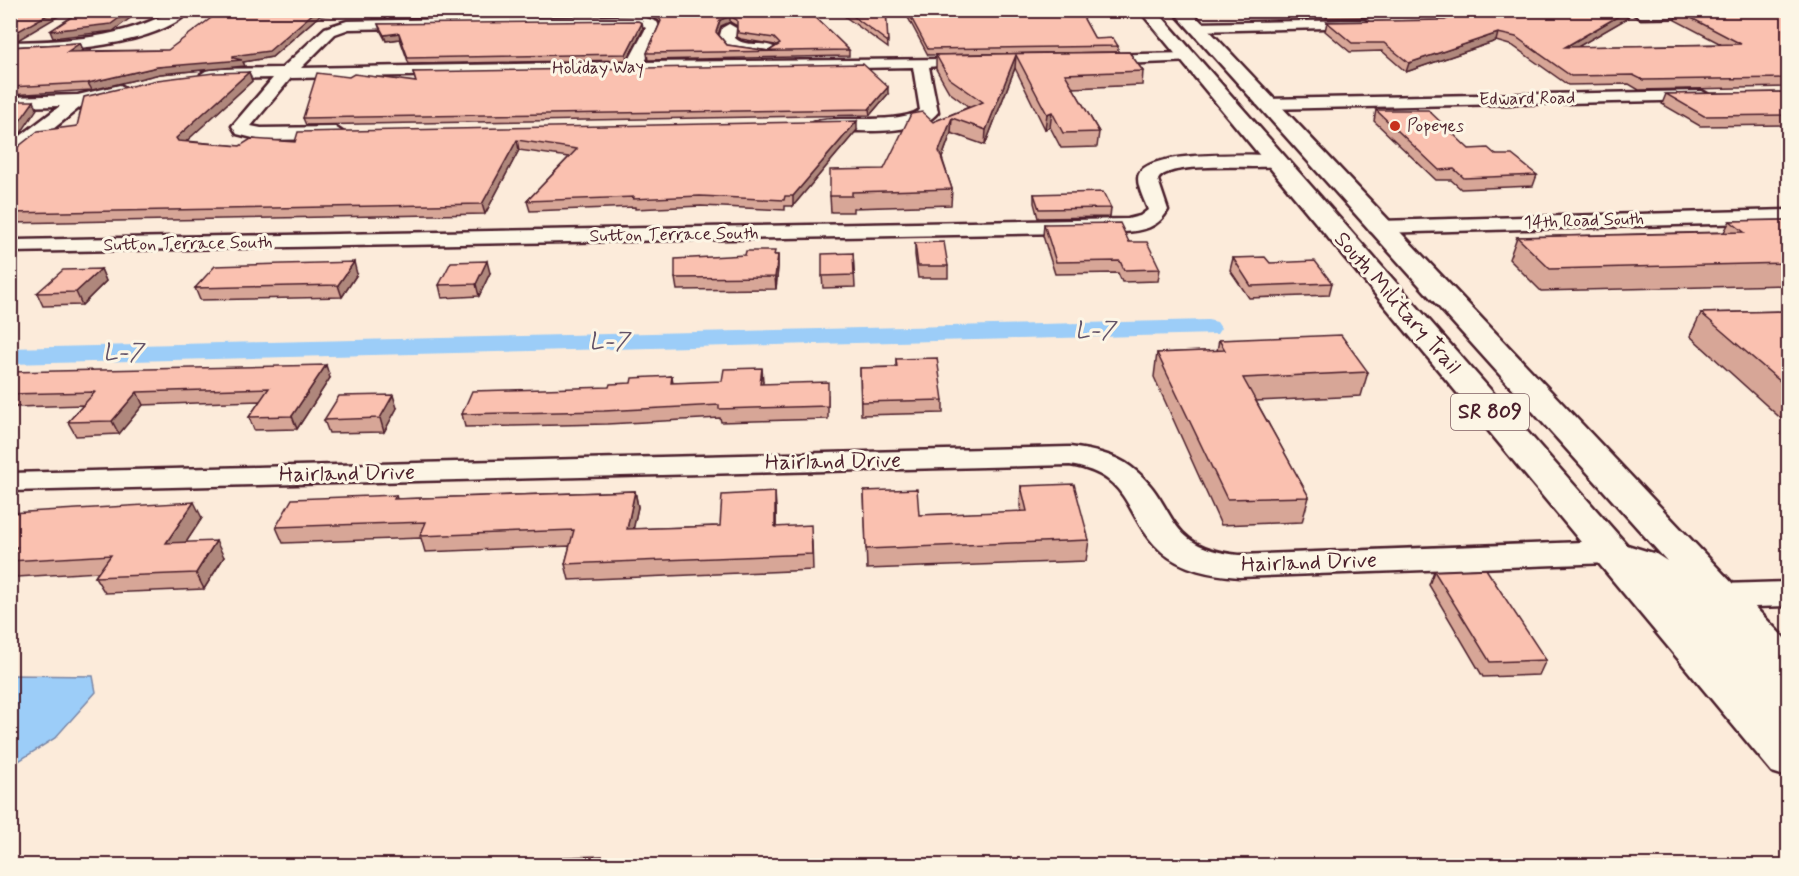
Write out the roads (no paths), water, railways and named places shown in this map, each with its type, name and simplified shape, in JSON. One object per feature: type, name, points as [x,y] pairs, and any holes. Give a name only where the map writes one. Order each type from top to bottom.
[{"type":"main road","name":"South Military Trail","points":[[1147,10],[1176,23],[1265,104],[1788,668]]},
{"type":"main road","name":"South Military Trail","points":[[1176,23],[1190,61],[1788,759]]},
{"type":"main road","points":[[1190,61],[1218,79],[1236,96],[1265,104]]},
{"type":"main road","points":[[1229,105],[1256,113],[1297,158],[1312,168],[1329,173]]},
{"type":"main road","points":[[1329,224],[1358,234],[1447,333],[1468,344],[1495,351]]},
{"type":"main road","points":[[1609,552],[1643,563],[1682,591],[1788,706]]},
{"type":"street","points":[[16,47],[74,45],[117,38],[151,28],[184,10]]},
{"type":"street","points":[[1641,14],[1788,12]]},
{"type":"street","points":[[357,133],[261,134],[243,130],[241,126],[287,72],[330,31],[357,24],[641,20],[652,25],[653,28],[634,67]]},
{"type":"street","points":[[1176,23],[1377,23]]},
{"type":"street","points":[[729,28],[729,42],[742,48],[848,48]]},
{"type":"street","points":[[16,47],[49,31]]},
{"type":"street","points":[[1081,60],[1190,61]]},
{"type":"street","points":[[799,125],[895,123],[925,116],[929,112],[920,62]]},
{"type":"street","name":"Holiday Way","points":[[189,76],[287,72],[955,62]]},
{"type":"street","points":[[10,102],[78,100],[138,85]]},
{"type":"street","name":"Edward Road","points":[[1265,104],[1723,95]]},
{"type":"street","points":[[10,154],[78,100]]},
{"type":"street","name":"Sutton Terrace South","points":[[17,247],[1123,226],[1149,221],[1156,216],[1158,210],[1148,180],[1149,174],[1154,169],[1175,164],[1276,161]]},
{"type":"street","name":"14th Road South","points":[[1379,227],[1788,216]]},
{"type":"street","name":"Hairland Drive","points":[[10,482],[1070,456],[1110,465],[1125,475],[1136,487],[1162,532],[1174,546],[1192,556],[1215,564],[1239,566],[1609,552]]},
{"type":"street","points":[[1722,596],[1788,594]]},
{"type":"water","points":[[11,675],[93,676],[96,692],[55,738],[11,766]]},
{"type":"waterway","name":"L-7","points":[[10,356],[1208,328]]},
{"type":"place","name":"Popeyes","points":[[1395,126]]}]
